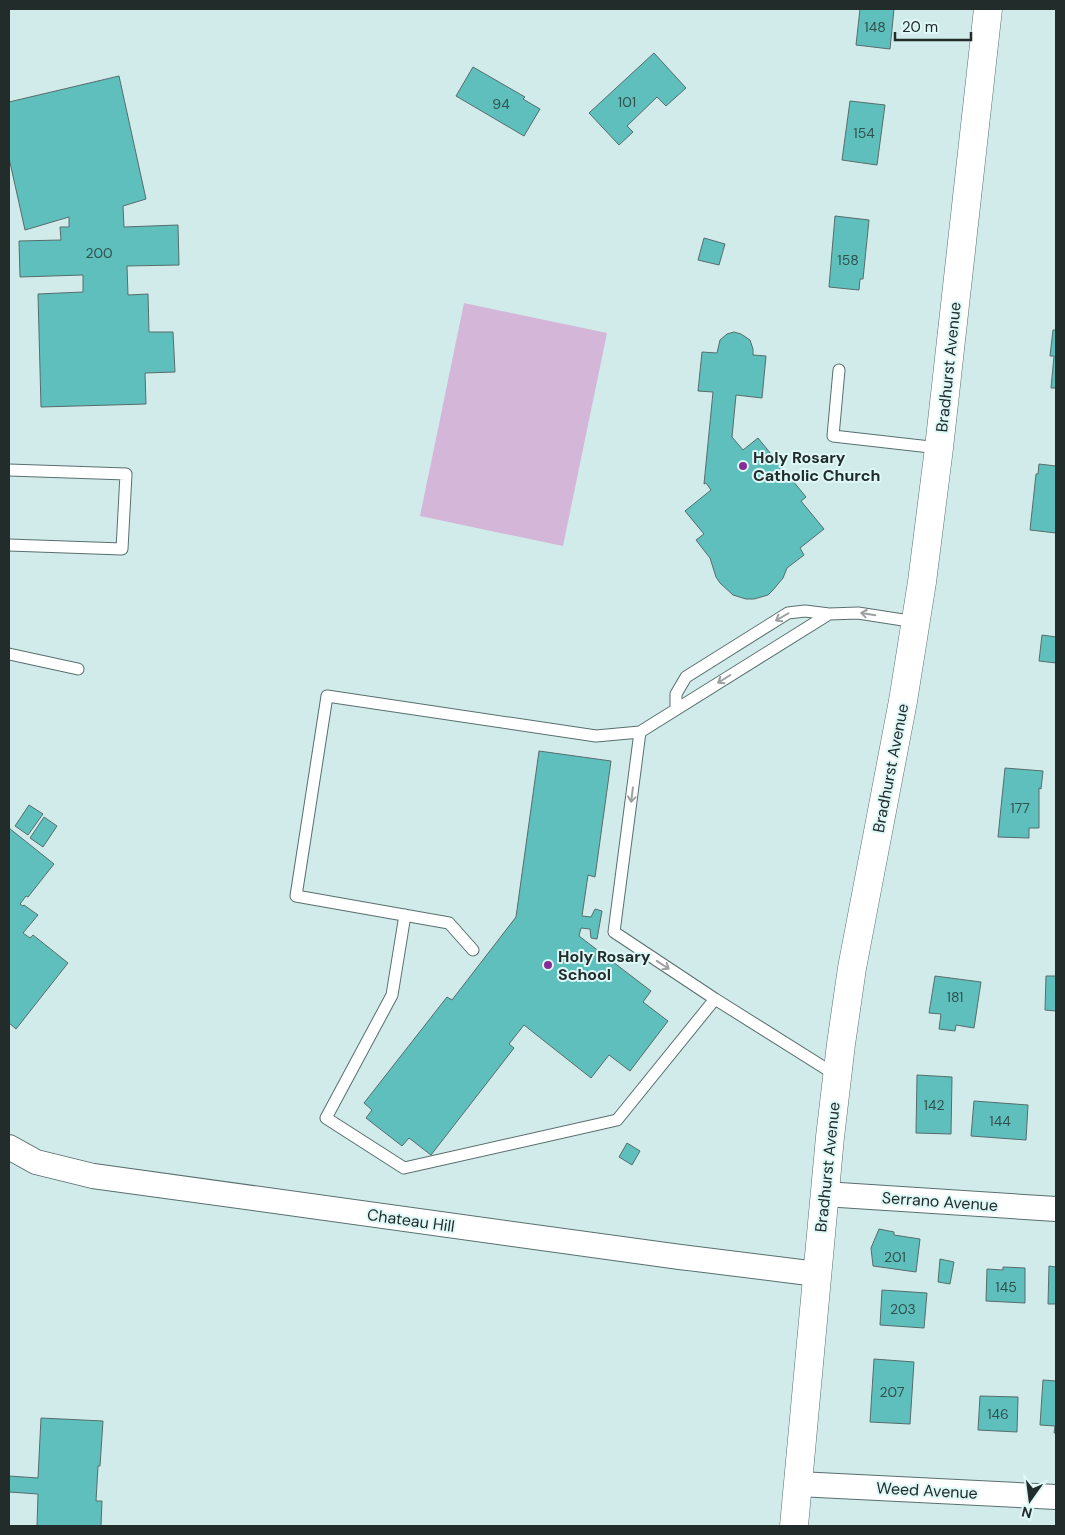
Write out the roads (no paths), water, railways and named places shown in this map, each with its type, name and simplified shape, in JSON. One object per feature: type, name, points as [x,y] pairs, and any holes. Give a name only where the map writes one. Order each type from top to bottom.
[{"type":"main road","name":"Bradhurst Avenue","points":[[794,1526],[824,1194],[837,1076],[854,960],[916,622],[939,448],[988,9]]},
{"type":"street","name":"Chateau Hill","points":[[9,1147],[36,1162],[93,1176],[680,1257],[818,1274]]},
{"type":"street","name":"Serrano Avenue","points":[[824,1194],[1056,1209]]},
{"type":"street","name":"Weed Avenue","points":[[798,1484],[1056,1497]]},
{"type":"lane","points":[[839,370],[833,436],[939,448]]},
{"type":"lane","points":[[9,470],[126,474],[122,549],[9,545]]},
{"type":"lane","points":[[676,709],[676,694],[686,677],[788,613],[805,611],[829,614],[858,613],[916,622]]},
{"type":"lane","points":[[473,950],[449,923],[296,896],[327,696],[596,736],[640,732],[829,614]]},
{"type":"lane","points":[[9,654],[78,669]]},
{"type":"lane","points":[[640,732],[614,932],[837,1076]]},
{"type":"lane","points":[[406,915],[392,995],[326,1118],[404,1168],[617,1120],[715,999]]},
{"type":"place","name":"Holy Rosary Catholic Church","points":[[743,466]]},
{"type":"place","name":"Holy Rosary School","points":[[548,965]]}]
